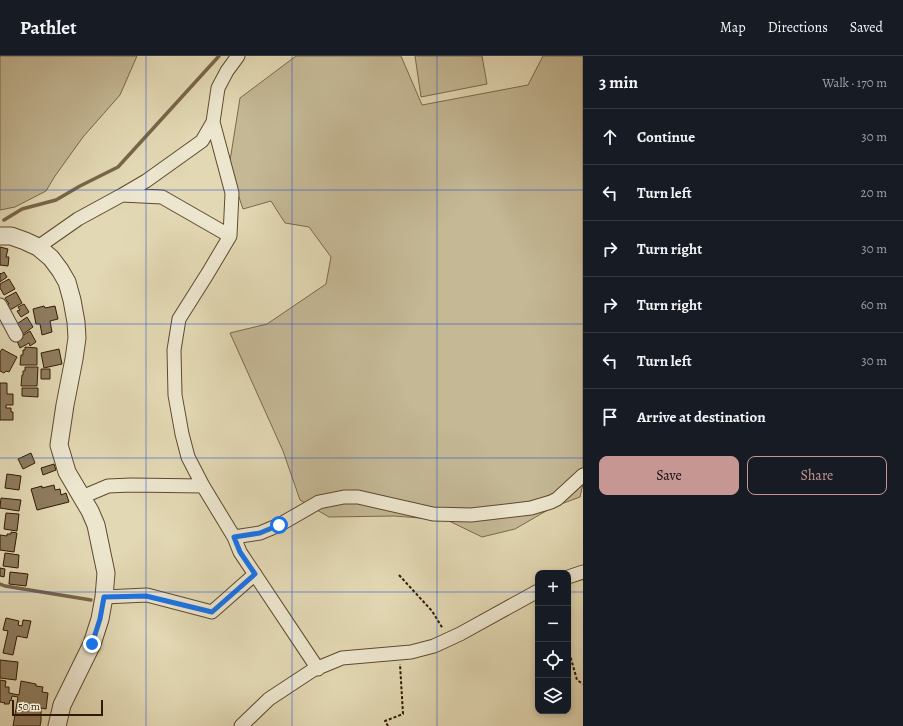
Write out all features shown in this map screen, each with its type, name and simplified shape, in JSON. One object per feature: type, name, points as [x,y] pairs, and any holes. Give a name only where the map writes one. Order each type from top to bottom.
[{"type":"street","points":[[38,247],[78,219],[146,182],[202,141],[213,122],[218,88],[227,71],[238,56]]},
{"type":"street","points":[[213,122],[232,193],[230,236],[179,320],[174,350],[175,395],[182,434],[188,457],[234,537],[240,552],[318,668]]},
{"type":"street","points":[[122,195],[162,197],[230,236]]},
{"type":"street","points":[[0,236],[11,236],[18,238],[38,247],[51,258],[67,282],[76,322],[77,338],[59,445],[67,472],[82,496],[96,525],[106,573],[100,619],[92,644],[62,705],[57,726]]},
{"type":"street","points":[[0,305],[16,335]]},
{"type":"street","points":[[234,537],[260,533],[279,525],[319,502],[344,497],[358,497],[433,514],[471,515],[531,508],[557,499],[583,476]]},
{"type":"street","points":[[82,496],[108,486],[204,486]]},
{"type":"street","points":[[571,576],[583,572]]},
{"type":"street","points":[[104,597],[146,596],[212,612],[255,574]]},
{"type":"street","points":[[241,726],[269,699],[312,670],[342,658],[411,652],[434,646],[460,634],[535,593]]},
{"type":"path","points":[[399,575],[432,611],[449,639]]},
{"type":"path","points":[[388,726],[386,721],[403,714],[399,653]]},
{"type":"path","points":[[571,659],[577,680],[583,684]]},
{"type":"shaded area","points":[[0,56],[137,56],[120,95],[83,137],[46,191],[15,207],[0,210]]},
{"type":"shaded area","points":[[296,56],[401,56],[422,105],[528,85],[543,56],[583,56],[583,484],[580,497],[553,507],[515,529],[482,537],[447,520],[394,516],[329,517],[300,500],[283,451],[230,333],[267,324],[326,284],[331,257],[309,227],[285,223],[271,201],[243,209],[229,167],[240,98]]},
{"type":"shaded area","points":[[415,56],[482,56],[487,84],[421,97]]},
{"type":"building","points":[[0,247],[8,249],[6,257],[9,257],[8,266],[0,265]]},
{"type":"building","points":[[4,272],[7,277],[0,282],[0,273],[1,274]]},
{"type":"building","points":[[9,279],[15,289],[4,295],[0,288],[0,284]]},
{"type":"building","points":[[16,292],[22,303],[10,310],[6,305],[9,304],[5,298]]},
{"type":"building","points":[[24,304],[29,312],[21,317],[17,311],[20,310],[18,307]]},
{"type":"building","points":[[44,306],[45,308],[55,306],[58,319],[50,321],[52,332],[42,335],[40,324],[36,324],[33,309]]},
{"type":"building","points":[[27,317],[33,327],[23,334],[17,324]]},
{"type":"building","points":[[30,331],[36,342],[30,346],[29,343],[20,348],[17,341],[23,338],[22,336]]},
{"type":"building","points":[[25,347],[37,348],[37,365],[20,365],[21,355],[23,355],[23,350],[25,350]]},
{"type":"building","points":[[2,349],[17,357],[9,372],[6,371],[4,373],[0,371],[0,352]]},
{"type":"building","points":[[59,349],[62,364],[44,368],[41,353]]},
{"type":"building","points":[[25,367],[38,367],[37,386],[21,386],[22,375],[23,371],[25,371]]},
{"type":"building","points":[[41,369],[50,369],[50,379],[41,379]]},
{"type":"building","points":[[0,383],[7,383],[7,394],[13,394],[13,405],[6,405],[6,408],[11,408],[11,412],[13,412],[13,420],[0,420]]},
{"type":"building","points":[[22,388],[38,388],[38,397],[22,396]]},
{"type":"building","points":[[31,453],[35,463],[23,469],[18,459]]},
{"type":"building","points":[[54,464],[56,470],[43,475],[41,468]]},
{"type":"building","points":[[7,474],[21,476],[19,490],[5,488]]},
{"type":"building","points":[[54,485],[55,490],[60,489],[61,495],[66,493],[69,502],[37,510],[31,489]]},
{"type":"building","points":[[1,498],[21,500],[19,511],[0,508]]},
{"type":"building","points":[[6,513],[19,514],[17,531],[4,529]]},
{"type":"building","points":[[11,532],[17,533],[14,552],[0,550],[0,535],[7,536],[7,534],[11,534]]},
{"type":"building","points":[[5,553],[19,555],[18,568],[3,566]]},
{"type":"building","points":[[0,568],[5,569],[4,577],[0,576]]},
{"type":"building","points":[[10,572],[28,574],[26,586],[9,584]]},
{"type":"building","points":[[6,618],[19,621],[18,625],[22,626],[23,620],[31,621],[27,638],[17,636],[13,655],[3,653],[8,631],[3,630]]},
{"type":"building","points":[[0,660],[18,662],[16,680],[0,678]]},
{"type":"building","points":[[0,680],[6,681],[5,687],[9,687],[9,693],[19,695],[21,681],[43,687],[42,692],[48,693],[46,709],[41,708],[40,726],[13,726],[18,697],[12,696],[9,704],[0,702]]},
{"type":"waterway","points":[[4,220],[22,209],[56,200],[118,167],[219,56]]},
{"type":"waterway","points":[[0,584],[91,600]]},
{"type":"route","points":[[92,644],[100,619],[104,597],[146,596],[212,612],[255,574],[240,552],[234,537],[260,533],[279,525]]}]
